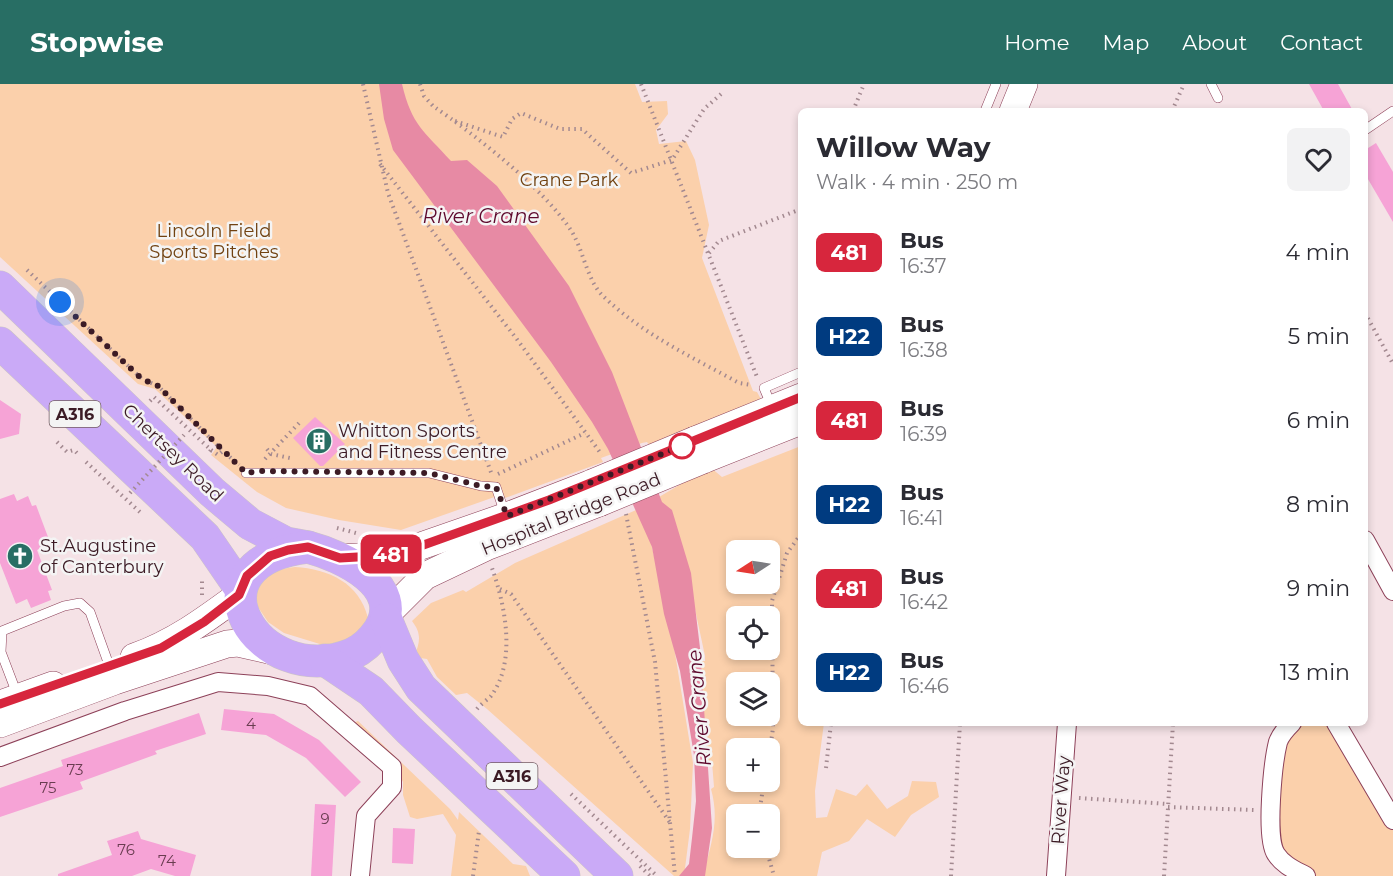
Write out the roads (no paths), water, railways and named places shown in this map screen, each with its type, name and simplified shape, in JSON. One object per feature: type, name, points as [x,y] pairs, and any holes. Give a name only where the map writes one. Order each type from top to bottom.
[{"type":"highway","name":"Chertsey Road","points":[[0,287],[250,524],[286,543],[308,547]]},
{"type":"highway","name":"Chertsey Road","points":[[0,343],[205,537],[239,592]]},
{"type":"highway","name":"A316","points":[[308,547],[340,558],[360,569],[373,580],[382,595],[403,660],[421,688],[617,876]]},
{"type":"highway","points":[[239,592],[256,566],[270,556],[308,547]]},
{"type":"highway","name":"A316","points":[[239,592],[244,616],[258,638],[273,651],[304,659],[325,660],[353,653],[374,639],[387,616]]},
{"type":"highway","name":"A316","points":[[325,660],[371,691],[409,730],[564,876]]},
{"type":"main road","points":[[1014,108],[1024,84]]},
{"type":"main road","points":[[1033,108],[1043,84]]},
{"type":"main road","name":"Hospital Bridge Road","points":[[387,616],[425,576],[596,493],[699,450],[780,412],[798,399]]},
{"type":"main road","name":"Hospital Bridge Road","points":[[340,558],[401,552],[507,516],[596,493]]},
{"type":"main road","points":[[9,700],[161,648],[204,622],[239,592]]},
{"type":"main road","points":[[0,724],[110,666],[227,644],[238,643],[273,651]]},
{"type":"street","points":[[1368,545],[1393,591]]},
{"type":"street","points":[[110,666],[125,711]]},
{"type":"street","points":[[0,756],[125,711],[218,682],[268,686],[310,696],[392,767],[392,787],[366,816],[360,876]]},
{"type":"street","name":"River Way","points":[[1056,876],[1066,726]]},
{"type":"street","points":[[1289,726],[1283,731],[1278,743],[1270,810],[1270,837],[1275,854],[1288,867],[1306,876]]},
{"type":"street","points":[[1338,726],[1386,789],[1393,820]]},
{"type":"lane","points":[[986,108],[996,84]]},
{"type":"lane","points":[[1211,84],[1218,98]]},
{"type":"lane","points":[[1368,128],[1393,111]]},
{"type":"lane","points":[[780,412],[798,378]]},
{"type":"lane","points":[[246,473],[260,471],[429,473],[481,486],[496,487],[507,516]]},
{"type":"lane","points":[[9,700],[1,652],[1,629],[64,606],[80,603],[90,612],[110,666]]},
{"type":"water","name":"River Crane","points":[[379,84],[402,84],[410,110],[426,135],[451,161],[467,160],[497,186],[569,286],[612,372],[662,502],[672,510],[691,573],[700,648],[712,828],[705,876],[679,876],[689,864],[696,801],[694,755],[680,671],[664,614],[652,547],[608,449],[592,422],[551,362],[393,150],[384,119]]},
{"type":"place","name":"Whitton Sports and Fitness Centre","points":[[319,441]]},
{"type":"place","name":"St.Augustine of Canterbury","points":[[20,556]]},
{"type":"park label","name":"Crane Park","points":[[569,180]]},
{"type":"park label","name":"Lincoln Field Sports Pitches","points":[[214,241]]}]
